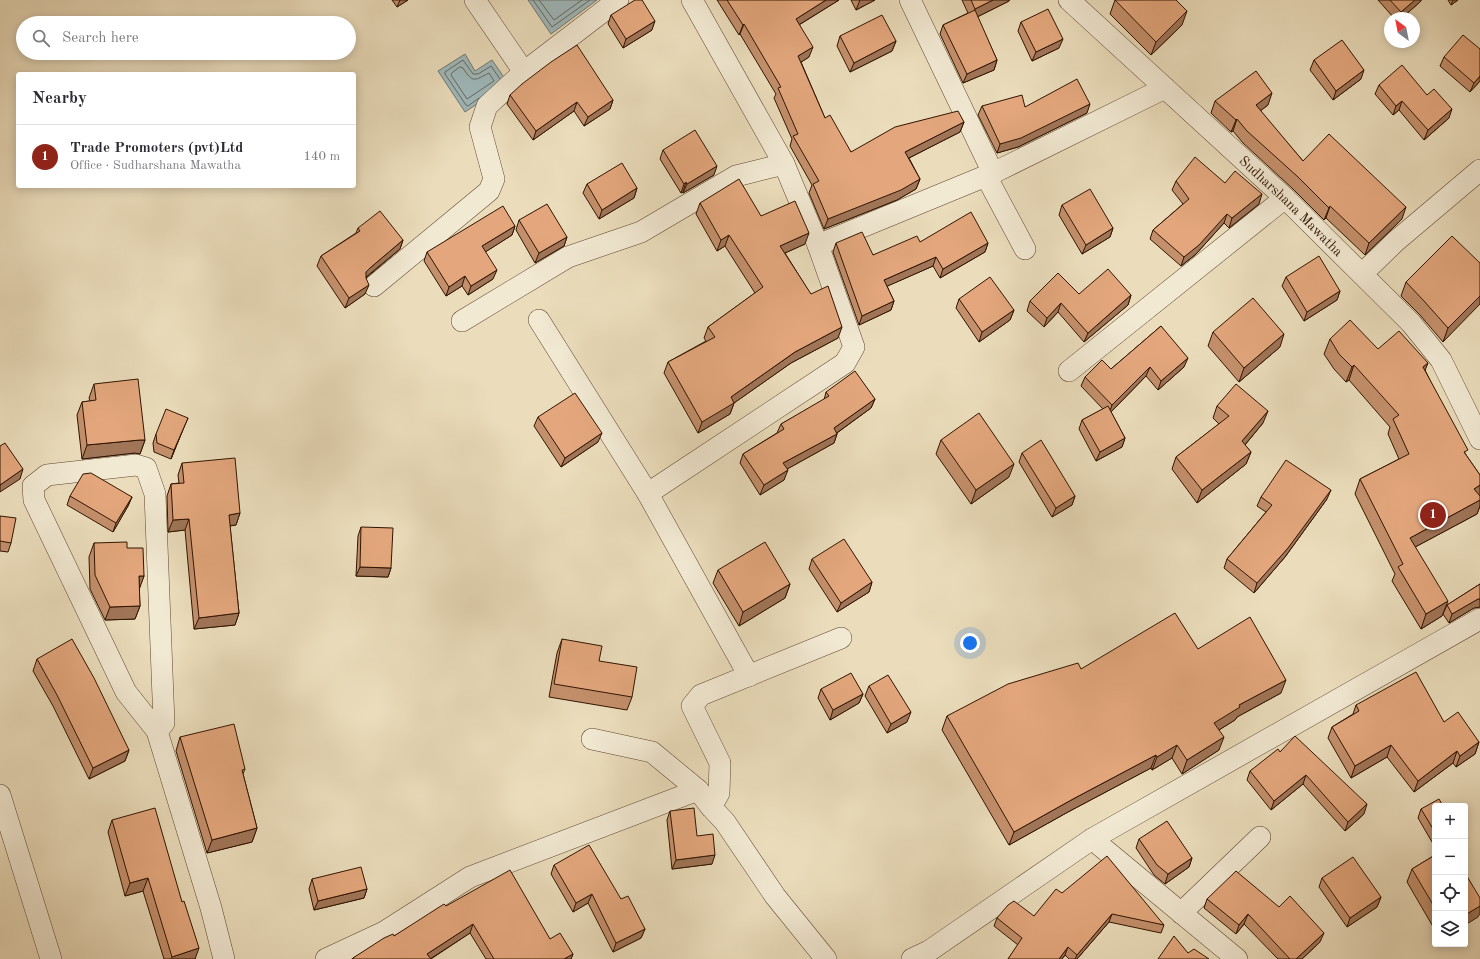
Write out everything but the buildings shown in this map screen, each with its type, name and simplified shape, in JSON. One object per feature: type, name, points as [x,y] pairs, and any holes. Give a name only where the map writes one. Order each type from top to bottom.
[{"type":"street","points":[[475,0],[524,72]]},
{"type":"street","points":[[374,286],[489,191],[494,179],[480,127],[487,106],[524,72],[618,0]]},
{"type":"street","points":[[648,494],[845,363],[854,347],[818,246],[784,164],[692,0]]},
{"type":"street","points":[[910,0],[1026,249]]},
{"type":"street","name":"Sudharshana Mawatha","points":[[1069,0],[1285,198],[1411,323],[1441,360],[1480,440]]},
{"type":"street","points":[[818,246],[990,174],[1165,88]]},
{"type":"street","points":[[462,321],[568,257],[641,232],[736,176],[784,164]]},
{"type":"street","points":[[1362,274],[1396,241],[1480,170]]},
{"type":"street","points":[[1069,371],[1285,198]]},
{"type":"street","points":[[539,320],[648,494],[749,676]]},
{"type":"street","points":[[157,731],[164,723],[155,494],[146,468],[136,464],[47,475],[32,486],[34,500],[126,692],[157,731],[211,908],[224,959]]},
{"type":"street","points":[[912,959],[929,951],[1092,839],[1480,619]]},
{"type":"street","points":[[711,808],[719,793],[720,763],[692,706],[701,695],[841,638]]},
{"type":"street","points":[[592,739],[652,752],[698,790],[711,808],[725,822],[775,896],[826,959]]},
{"type":"street","points":[[326,959],[384,932],[470,877],[698,790]]},
{"type":"street","points":[[0,794],[51,959]]},
{"type":"street","points":[[1181,913],[1260,837]]},
{"type":"street","points":[[1092,839],[1237,959]]},
{"type":"water","points":[[528,0],[597,0],[551,34]]},
{"type":"water","points":[[465,54],[475,71],[492,60],[508,83],[465,112],[438,71]]},
{"type":"place","name":"Trade Promoters (pvt)Ltd","points":[[1433,515]]}]
